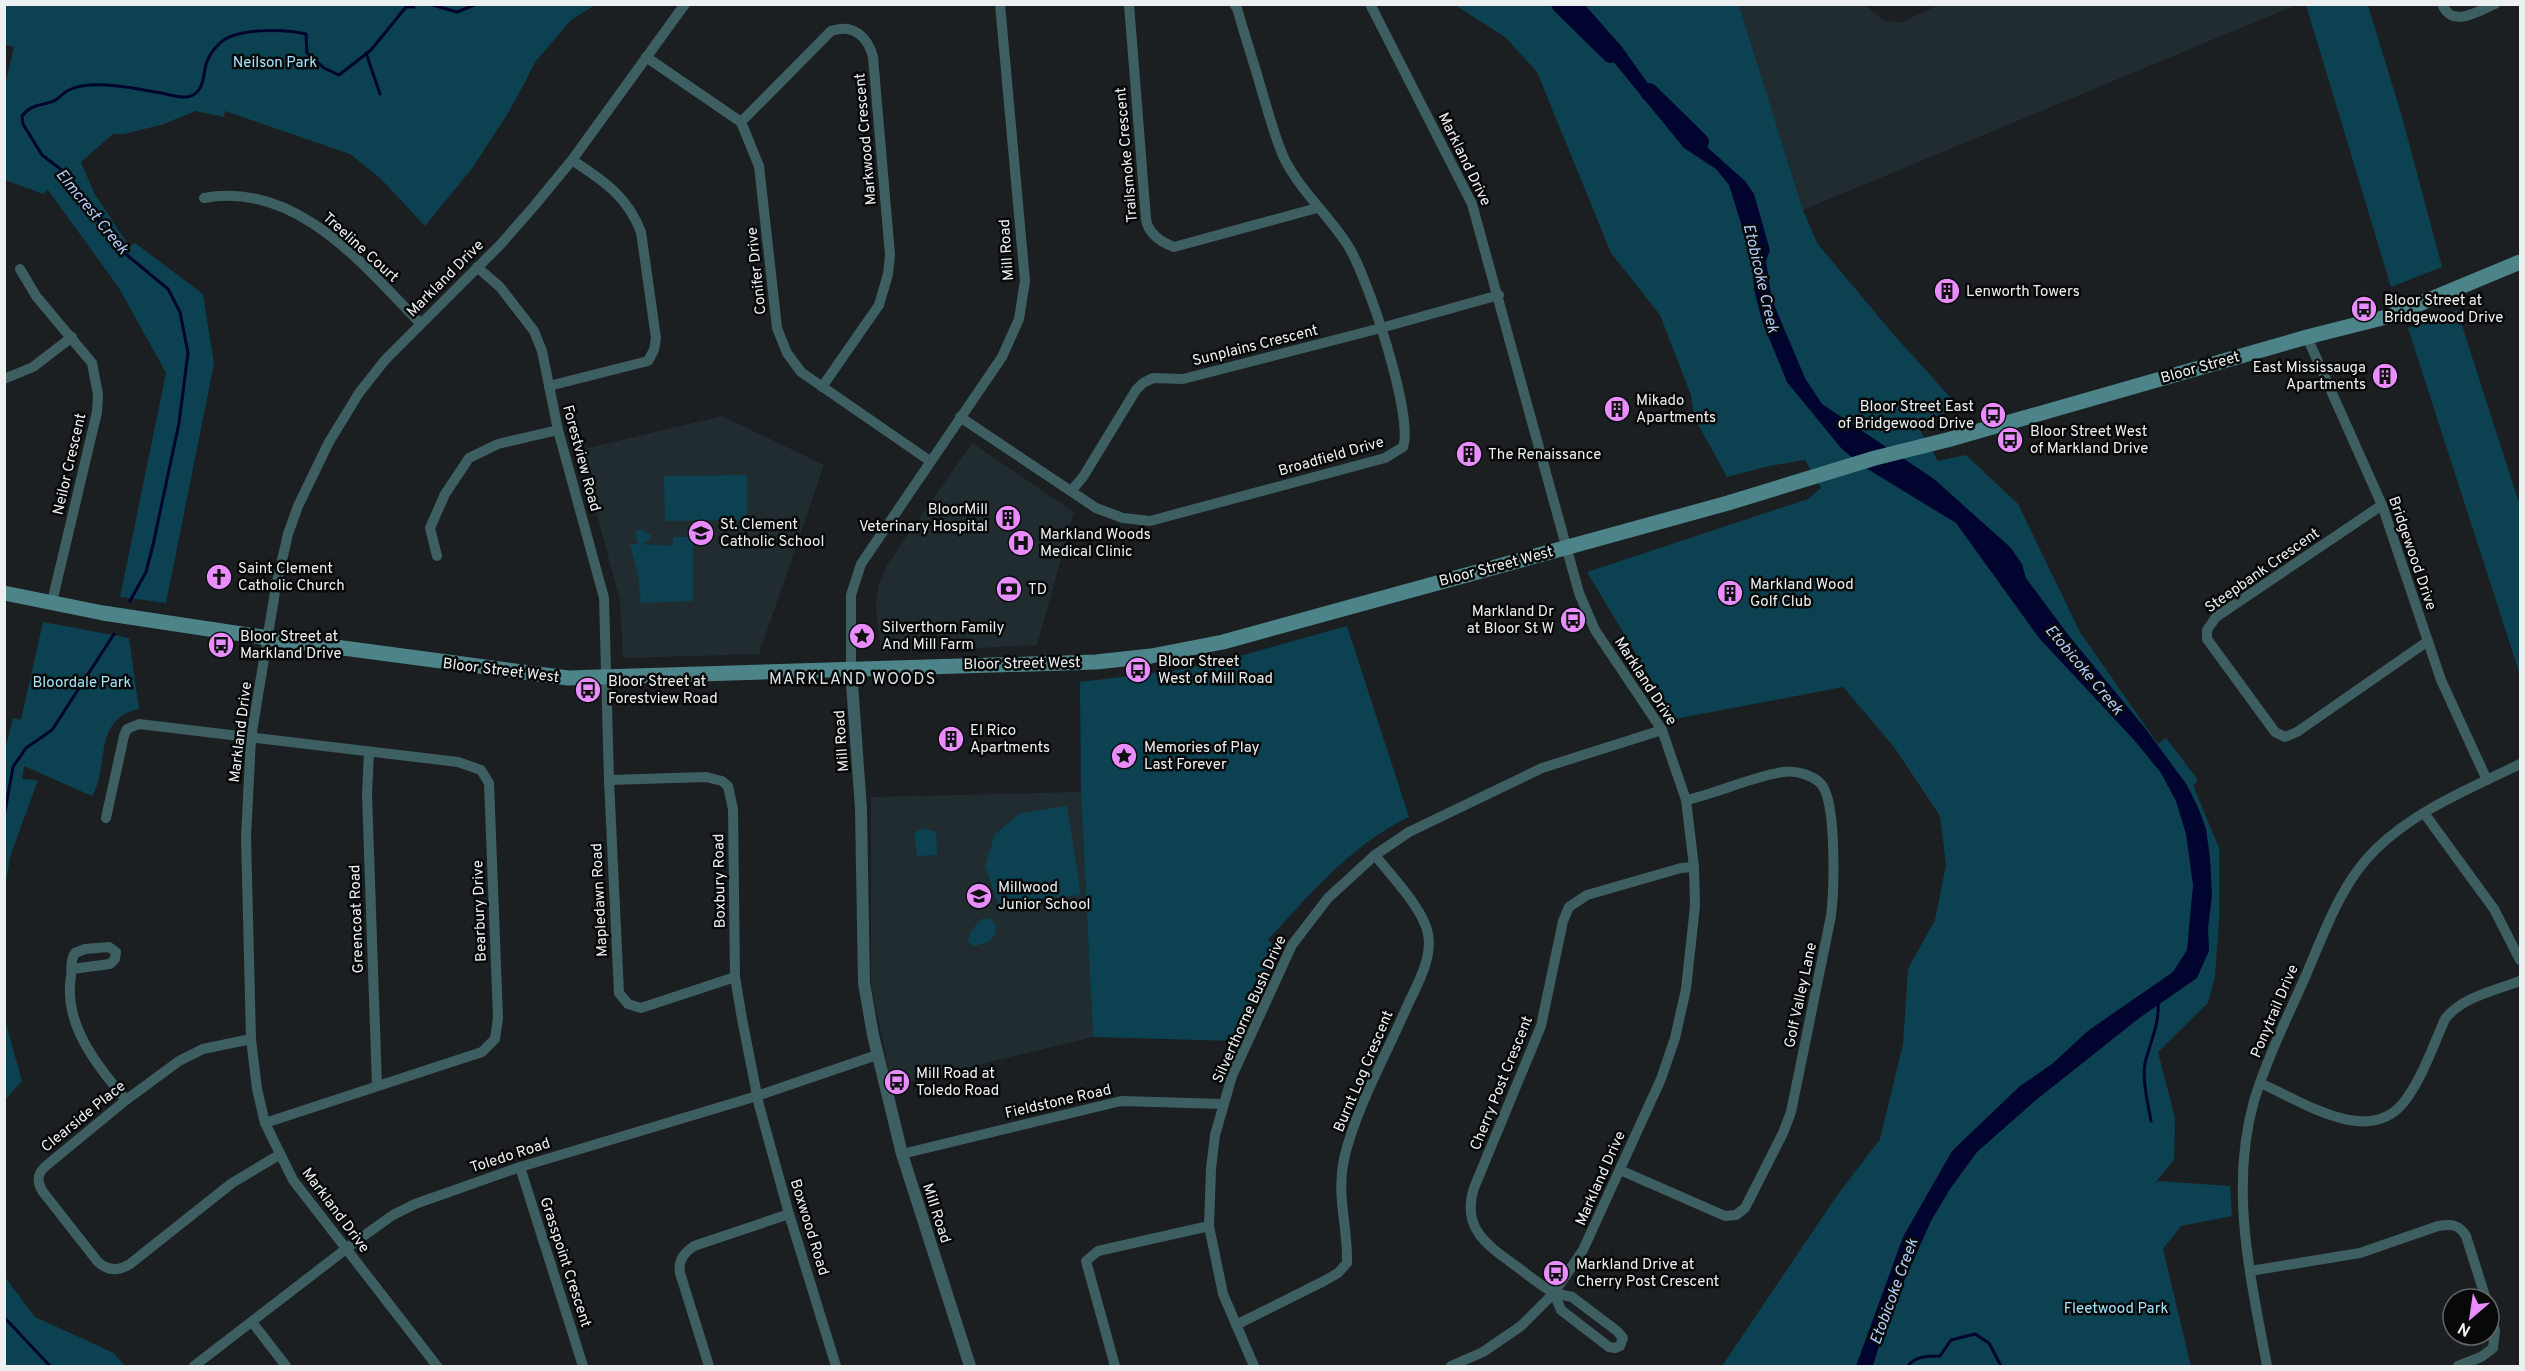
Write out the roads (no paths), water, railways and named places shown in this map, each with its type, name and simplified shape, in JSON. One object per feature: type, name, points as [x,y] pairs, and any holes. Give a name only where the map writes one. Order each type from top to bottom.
[{"type":"main road","name":"Bloor Street","points":[[1875,458],[1947,440],[2307,337],[2390,316],[2520,262]]},
{"type":"main road","name":"Bloor Street West","points":[[4,593],[103,613],[268,638],[568,678],[850,670],[930,665],[1096,662],[1179,651],[1223,642],[1797,483],[1875,458]]},
{"type":"street","name":"Markland Drive","points":[[437,1366],[293,1180],[265,1123],[257,1089],[251,1039],[246,837],[251,738],[276,586],[288,534],[309,481],[329,442],[359,393],[385,360],[536,205],[572,160],[685,4]]},
{"type":"street","name":"Mill Road","points":[[970,1366],[902,1154],[878,1055],[864,983],[861,808],[850,670],[851,596],[861,564],[1002,357],[1013,337],[1024,297],[1025,281],[999,4]]},
{"type":"street","name":"Trailsmoke Crescent","points":[[1129,4],[1146,219],[1150,232],[1174,248],[1317,208]]},
{"type":"street","name":"Broadfield Drive","points":[[960,417],[1096,508],[1135,520],[1150,521],[1394,454],[1403,447],[1407,432],[1381,328],[1362,272],[1347,244],[1317,208],[1285,160],[1267,113],[1234,4]]},
{"type":"street","name":"Markland Drive","points":[[1370,4],[1472,204],[1574,578],[1589,620],[1662,730],[1686,800],[1694,867],[1695,906],[1686,989],[1675,1038],[1660,1079],[1583,1250],[1554,1293],[1533,1316],[1483,1352],[1451,1366]]},
{"type":"street","points":[[2442,4],[2448,15],[2458,18],[2495,4]]},
{"type":"street","name":"Markwood Crescent","points":[[741,122],[831,31],[840,28],[853,30],[865,36],[873,57],[890,255],[879,305],[822,387]]},
{"type":"street","points":[[646,57],[741,122]]},
{"type":"street","name":"Conifer Drive","points":[[741,122],[759,166],[777,328],[781,343],[793,363],[822,387],[930,461]]},
{"type":"street","points":[[549,386],[648,361],[654,350],[656,338],[641,232],[635,216],[627,203],[615,191],[572,160]]},
{"type":"street","name":"Treeline Court","points":[[204,198],[224,194],[249,197],[284,208],[315,223],[375,277],[420,323]]},
{"type":"street","name":"Forestview Road","points":[[477,267],[500,287],[534,331],[542,351],[558,430],[604,598],[606,678]]},
{"type":"street","name":"Neilor Crescent","points":[[20,269],[36,296],[92,363],[98,393],[97,412],[52,602]]},
{"type":"street","name":"Sunplains Crescent","points":[[1071,491],[1083,477],[1136,390],[1153,378],[1183,379],[1498,295]]},
{"type":"street","points":[[4,379],[33,367],[72,337]]},
{"type":"street","name":"Bridgewood Drive","points":[[2307,337],[2382,505],[2441,680],[2487,780]]},
{"type":"street","points":[[437,556],[430,528],[445,494],[470,458],[498,444],[558,430]]},
{"type":"street","name":"Steepbank Crescent","points":[[2382,505],[2216,618],[2207,630],[2207,639],[2275,732],[2285,737],[2297,732],[2428,641]]},
{"type":"street","name":"Mapledawn Road","points":[[606,678],[618,979],[622,1000],[641,1008],[735,977]]},
{"type":"street","name":"Bearbury Drive","points":[[106,818],[124,736],[133,725],[147,724],[467,764],[481,770],[489,783],[498,1018],[495,1039],[482,1052],[265,1123]]},
{"type":"street","name":"Silverthorne Bush Drive","points":[[1254,1366],[1223,1294],[1209,1226],[1208,1204],[1215,1135],[1232,1076],[1292,945],[1328,898],[1375,855],[1409,832],[1542,768],[1662,730]]},
{"type":"street","name":"Greencoat Road","points":[[369,752],[367,794],[377,1086]]},
{"type":"street","name":"Ponytrail Drive","points":[[2267,1366],[2244,1228],[2242,1168],[2249,1125],[2260,1083],[2345,887],[2376,849],[2405,824],[2520,764]]},
{"type":"street","name":"Golf Valley Lane","points":[[1620,1170],[1725,1216],[1733,1216],[1743,1211],[1783,1133],[1791,1112],[1828,932],[1834,892],[1833,846],[1827,794],[1822,784],[1804,774],[1784,771],[1686,800]]},
{"type":"street","name":"Boxbury Road","points":[[609,780],[706,777],[722,781],[728,786],[733,809],[735,977],[757,1096]]},
{"type":"street","points":[[2424,813],[2494,909],[2520,960]]},
{"type":"street","name":"Burnt Log Crescent","points":[[1236,1325],[1324,1281],[1338,1273],[1347,1263],[1347,1233],[1341,1213],[1340,1193],[1344,1160],[1352,1131],[1422,973],[1428,951],[1428,933],[1418,912],[1375,855]]},
{"type":"street","name":"Cherry Post Crescent","points":[[1554,1293],[1482,1240],[1470,1211],[1474,1188],[1541,1026],[1563,921],[1569,908],[1576,900],[1587,895],[1681,868],[1694,867]]},
{"type":"street","points":[[72,969],[70,1000],[77,1028],[89,1052],[126,1100]]},
{"type":"street","points":[[2260,1083],[2346,1120],[2362,1123],[2378,1120],[2392,1114],[2411,1093],[2445,1019],[2451,1011],[2462,1004],[2520,981]]},
{"type":"street","name":"Clearside Place","points":[[251,1039],[197,1051],[178,1061],[47,1165],[38,1178],[43,1192],[98,1262],[109,1269],[124,1267],[232,1183],[279,1155]]},
{"type":"street","name":"Toledo Road","points":[[194,1366],[346,1249],[393,1215],[415,1204],[519,1167],[757,1096],[878,1055]]},
{"type":"street","name":"Boxwood Road","points":[[757,1096],[789,1214],[836,1366]]},
{"type":"street","name":"Fieldstone Road","points":[[902,1154],[1121,1101],[1224,1104]]},
{"type":"street","name":"Grasspoint Crescent","points":[[519,1167],[583,1366]]},
{"type":"street","points":[[709,1366],[679,1266],[681,1258],[694,1246],[789,1214]]},
{"type":"street","points":[[2250,1270],[2360,1253],[2449,1224],[2462,1230],[2466,1236],[2482,1287]]},
{"type":"street","points":[[1115,1366],[1086,1261],[1098,1251],[1209,1226]]},
{"type":"street","points":[[1554,1293],[1572,1297],[1617,1331],[1622,1336],[1620,1346],[1609,1347],[1561,1310],[1554,1293]]},
{"type":"street","points":[[252,1322],[286,1366]]},
{"type":"street","points":[[2458,1366],[2481,1357],[2493,1347]]},
{"type":"water","name":"Etobicoke Creek","points":[[1559,5],[1585,5],[1622,47],[1669,113],[1745,181],[1754,194],[1770,250],[1766,261],[1772,300],[1805,378],[1822,404],[1934,479],[2010,547],[2022,564],[2026,578],[2069,636],[2145,728],[2187,785],[2206,829],[2212,896],[2208,928],[2209,951],[2197,978],[2138,1019],[2036,1100],[1977,1152],[1950,1189],[1931,1221],[1897,1297],[1873,1366],[1856,1366],[1903,1237],[1952,1151],[2020,1086],[2052,1064],[2089,1030],[2173,972],[2187,950],[2193,885],[2186,834],[2176,801],[2161,773],[2135,741],[2039,638],[1956,523],[1861,465],[1841,448],[1787,382],[1762,321],[1754,289],[1753,262],[1729,185],[1716,169],[1684,148],[1585,27]]},
{"type":"waterway","name":"Elmcrest Creek","points":[[130,601],[146,572],[179,423],[188,353],[180,312],[168,289],[122,251],[104,231],[91,205],[63,171],[42,155],[23,124],[22,116],[29,109],[54,101],[69,90],[88,85],[123,87],[180,97],[193,95],[200,89],[207,62],[216,47],[225,39],[247,32],[286,31],[306,34],[307,53],[324,68],[339,75],[371,50],[406,7],[414,7],[414,4]]},
{"type":"waterway","name":"Elmcrest Creek","points":[[429,4],[457,12],[477,4]]},
{"type":"waterway","name":"Etobicoke Creek","points":[[1560,4],[1611,54]]},
{"type":"waterway","points":[[366,53],[380,94]]},
{"type":"waterway","name":"Etobicoke Creek","points":[[1649,92],[1700,142]]},
{"type":"waterway","name":"Elmcrest Creek","points":[[4,817],[13,767],[26,748],[52,730],[114,634]]},
{"type":"waterway","points":[[2151,1121],[2144,1070],[2156,1025],[2158,1002]]},
{"type":"waterway","name":"Elmcrest Creek","points":[[4,1317],[50,1366]]},
{"type":"waterway","points":[[1908,1366],[1918,1358],[1940,1356],[1951,1340],[1975,1334],[1989,1343],[2001,1366]]},
{"type":"place","name":"Lenworth Towers","points":[[1947,291]]},
{"type":"place","name":"Bloor Street at Bridgewood Drive","points":[[2364,309]]},
{"type":"place","name":"East Mississauga Apartments","points":[[2385,376]]},
{"type":"place","name":"Mikado Apartments","points":[[1617,409]]},
{"type":"place","name":"Bloor Street East of Bridgewood Drive","points":[[1993,415]]},
{"type":"place","name":"Bloor Street West of Markland Drive","points":[[2010,440]]},
{"type":"place","name":"The Renaissance","points":[[1469,454]]},
{"type":"place","name":"BloorMill Veterinary Hospital","points":[[1008,518]]},
{"type":"place","name":"St. Clement Catholic School","points":[[701,533]]},
{"type":"place","name":"Markland Woods Medical Clinic","points":[[1021,543]]},
{"type":"place","name":"Saint Clement Catholic Church","points":[[219,577]]},
{"type":"place","name":"TD","points":[[1009,589]]},
{"type":"place","name":"Markland Wood Golf Club","points":[[1730,593]]},
{"type":"place","name":"Markland Dr at Bloor St W","points":[[1573,620]]},
{"type":"place","name":"Silverthorn Family And Mill Farm","points":[[862,636]]},
{"type":"place","name":"Bloor Street at Markland Drive","points":[[221,645]]},
{"type":"place","name":"Bloor Street West of Mill Road","points":[[1138,670]]},
{"type":"place","name":"Bloor Street at Forestview Road","points":[[588,690]]},
{"type":"place","name":"El Rico Apartments","points":[[951,739]]},
{"type":"place","name":"Memories of Play Last Forever","points":[[1124,756]]},
{"type":"place","name":"Millwood Junior School","points":[[979,896]]},
{"type":"place","name":"Mill Road at Toledo Road","points":[[897,1082]]},
{"type":"place","name":"Markland Drive at Cherry Post Crescent","points":[[1556,1273]]},
{"type":"district","name":"MARKLAND WOODS","points":[[853,678]]},
{"type":"park label","name":"Neilson Park","points":[[275,62]]},
{"type":"park label","name":"Bloordale Park","points":[[82,682]]},
{"type":"park label","name":"Fleetwood Park","points":[[2116,1308]]}]
